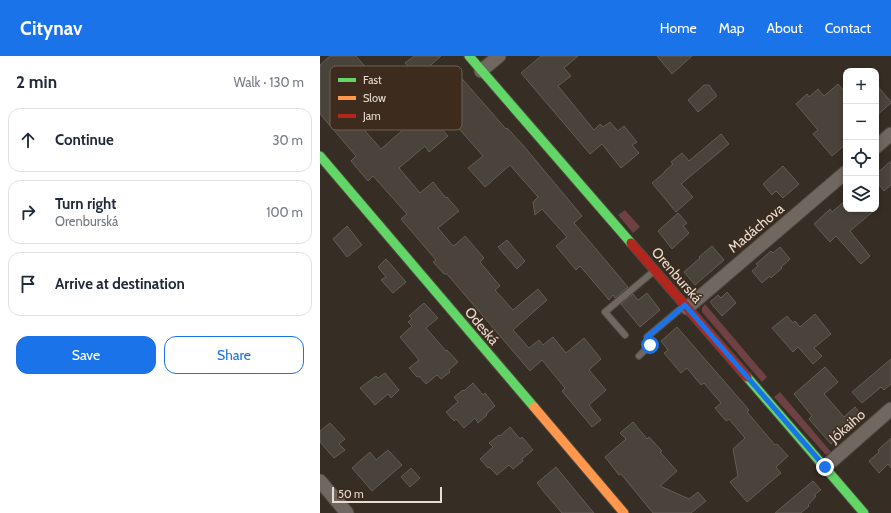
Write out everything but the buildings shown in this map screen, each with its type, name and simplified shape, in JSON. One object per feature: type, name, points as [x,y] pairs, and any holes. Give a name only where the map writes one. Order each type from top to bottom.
[{"type":"street","name":"Orenburská","points":[[469,56],[864,513]]},
{"type":"street","points":[[481,71],[499,56]]},
{"type":"street","points":[[879,144],[891,134]]},
{"type":"street","name":"Odeská","points":[[320,156],[624,513]]},
{"type":"street","name":"Madáchova","points":[[686,306],[843,175]]},
{"type":"street","name":"Jókaiho","points":[[825,467],[891,409]]},
{"type":"street","points":[[320,480],[347,513]]},
{"type":"lane","points":[[625,335],[605,312],[655,270]]},
{"type":"lane","points":[[639,356],[650,345],[647,337],[686,306]]},
{"type":"shaded area","points":[[625,210],[640,227],[633,233],[618,215]]},
{"type":"shaded area","points":[[705,304],[767,377],[762,382],[702,312],[702,308]]},
{"type":"shaded area","points":[[780,392],[831,452],[826,455],[774,397]]},
{"type":"traffic: fast","points":[[469,56],[631,243]]},
{"type":"traffic: fast","points":[[320,156],[534,407]]},
{"type":"traffic: fast","points":[[747,377],[864,513]]},
{"type":"traffic: slow","points":[[534,407],[624,513]]},
{"type":"traffic: jam","points":[[631,243],[747,377]]},
{"type":"route","points":[[650,345],[647,337],[685,305],[825,467]]}]
